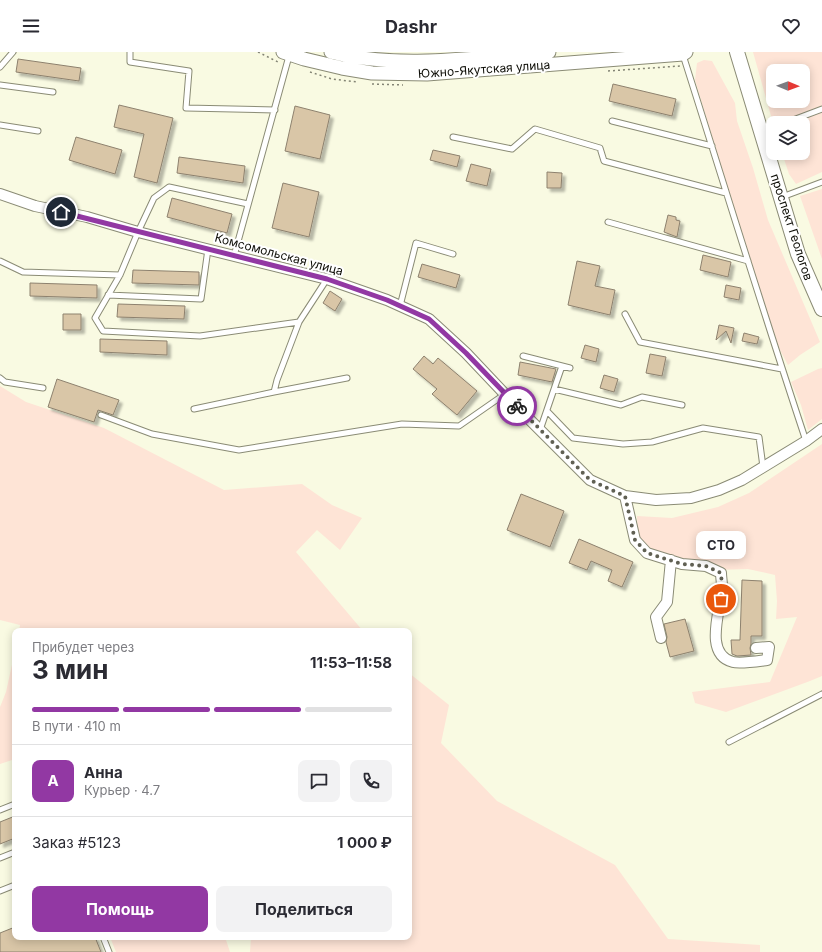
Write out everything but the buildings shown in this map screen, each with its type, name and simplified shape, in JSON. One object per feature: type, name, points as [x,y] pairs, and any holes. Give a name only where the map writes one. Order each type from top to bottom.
[{"type":"main road","name":"проспект Геологов","points":[[737,52],[766,127]]},
{"type":"main road","name":"проспект Геологов","points":[[773,160],[781,197],[798,254],[822,309]]},
{"type":"street","name":"Южно-Якутская улица","points":[[331,52],[344,56],[397,61],[548,52]]},
{"type":"street","name":"Южно-Якутская улица","points":[[289,53],[342,68],[372,73],[396,74],[427,74],[684,53]]},
{"type":"street","name":"Комсомольская улица","points":[[0,194],[35,206],[87,217],[138,232],[327,279],[359,289],[429,319],[466,353],[590,480],[625,496],[656,500],[691,498],[719,490],[742,480],[806,441],[822,429]]},
{"type":"street","points":[[625,496],[635,540],[647,553],[682,564],[706,566],[721,573],[722,586],[719,613],[715,628],[717,648],[724,657],[733,662],[767,660],[769,647],[756,648]]},
{"type":"street","points":[[661,638],[656,617],[667,602],[671,560]]},
{"type":"lane","points":[[0,68],[13,52]]},
{"type":"lane","points":[[130,52],[130,62],[188,71],[186,108],[274,110]]},
{"type":"lane","points":[[234,256],[289,53]]},
{"type":"lane","points":[[684,53],[726,192],[806,441]]},
{"type":"lane","points":[[0,85],[53,92]]},
{"type":"lane","points":[[804,116],[822,109]]},
{"type":"lane","points":[[612,121],[712,146]]},
{"type":"lane","points":[[0,125],[38,131]]},
{"type":"lane","points":[[453,137],[512,149],[535,129],[600,148],[604,161],[726,192]]},
{"type":"lane","points":[[781,197],[822,182]]},
{"type":"lane","points":[[248,204],[169,187],[154,198],[120,275],[95,318],[103,331],[200,336],[299,322]]},
{"type":"lane","points":[[608,222],[748,261]]},
{"type":"lane","points":[[400,306],[416,243],[453,254]]},
{"type":"lane","points":[[108,295],[201,299],[208,249]]},
{"type":"lane","points":[[0,261],[23,272],[120,275]]},
{"type":"lane","points":[[274,392],[277,380],[299,322],[327,279]]},
{"type":"lane","points":[[625,314],[640,342],[782,369]]},
{"type":"lane","points":[[523,356],[570,368]]},
{"type":"lane","points":[[540,430],[562,366]]},
{"type":"lane","points":[[0,378],[5,382],[43,388]]},
{"type":"lane","points":[[194,409],[347,378]]},
{"type":"lane","points":[[554,389],[621,405],[642,397],[682,405]]},
{"type":"lane","points":[[100,415],[152,434],[239,450],[402,424],[459,426],[505,394]]},
{"type":"lane","points":[[547,411],[573,438],[624,444],[652,442],[703,428],[759,437],[763,467]]},
{"type":"lane","points":[[729,742],[822,694]]},
{"type":"lane","points":[[0,810],[12,805]]},
{"type":"lane","points":[[0,858],[12,853]]},
{"type":"lane","points":[[0,891],[12,886]]},
{"type":"lane","points":[[105,940],[109,952]]},
{"type":"shaded area","points":[[753,52],[822,52],[822,172],[796,184],[789,174],[784,160],[810,160],[810,116],[771,116],[769,108],[810,108],[810,64],[766,64],[766,98]]},
{"type":"shaded area","points":[[704,60],[712,61],[735,103],[737,121],[753,168],[768,220],[820,342],[788,365],[780,350],[752,270],[695,80],[697,63]]},
{"type":"shaded area","points":[[822,189],[822,259],[800,196]]},
{"type":"shaded area","points":[[822,368],[822,419],[808,430],[801,405],[791,382]]},
{"type":"shaded area","points":[[0,386],[26,402],[104,428],[224,490],[302,484],[332,505],[362,518],[340,550],[317,530],[296,552],[360,628],[20,628],[20,625],[0,620]]},
{"type":"shaded area","points":[[822,444],[822,676],[726,712],[695,703],[692,692],[770,682],[797,617],[776,619],[777,601],[775,575],[748,569],[714,570],[671,560],[638,544],[637,516],[672,518],[718,507],[749,493]]},
{"type":"shaded area","points":[[12,665],[12,760],[0,764],[0,707],[6,692]]},
{"type":"shaded area","points":[[412,675],[449,705],[441,743],[497,801],[615,865],[668,939],[760,945],[760,952],[250,952],[251,940],[412,940]]},
{"type":"shaded area","points":[[111,940],[226,940],[230,952],[116,952]]},
{"type":"way so far","points":[[517,406],[590,480],[625,496],[635,540],[647,553],[682,564],[706,566],[721,573],[721,599]]},
{"type":"place","name":"СТО","points":[[721,599]]},
{"type":"route","points":[[61,212],[87,217],[138,232],[327,279],[387,300],[429,319],[466,353],[517,406]]}]
